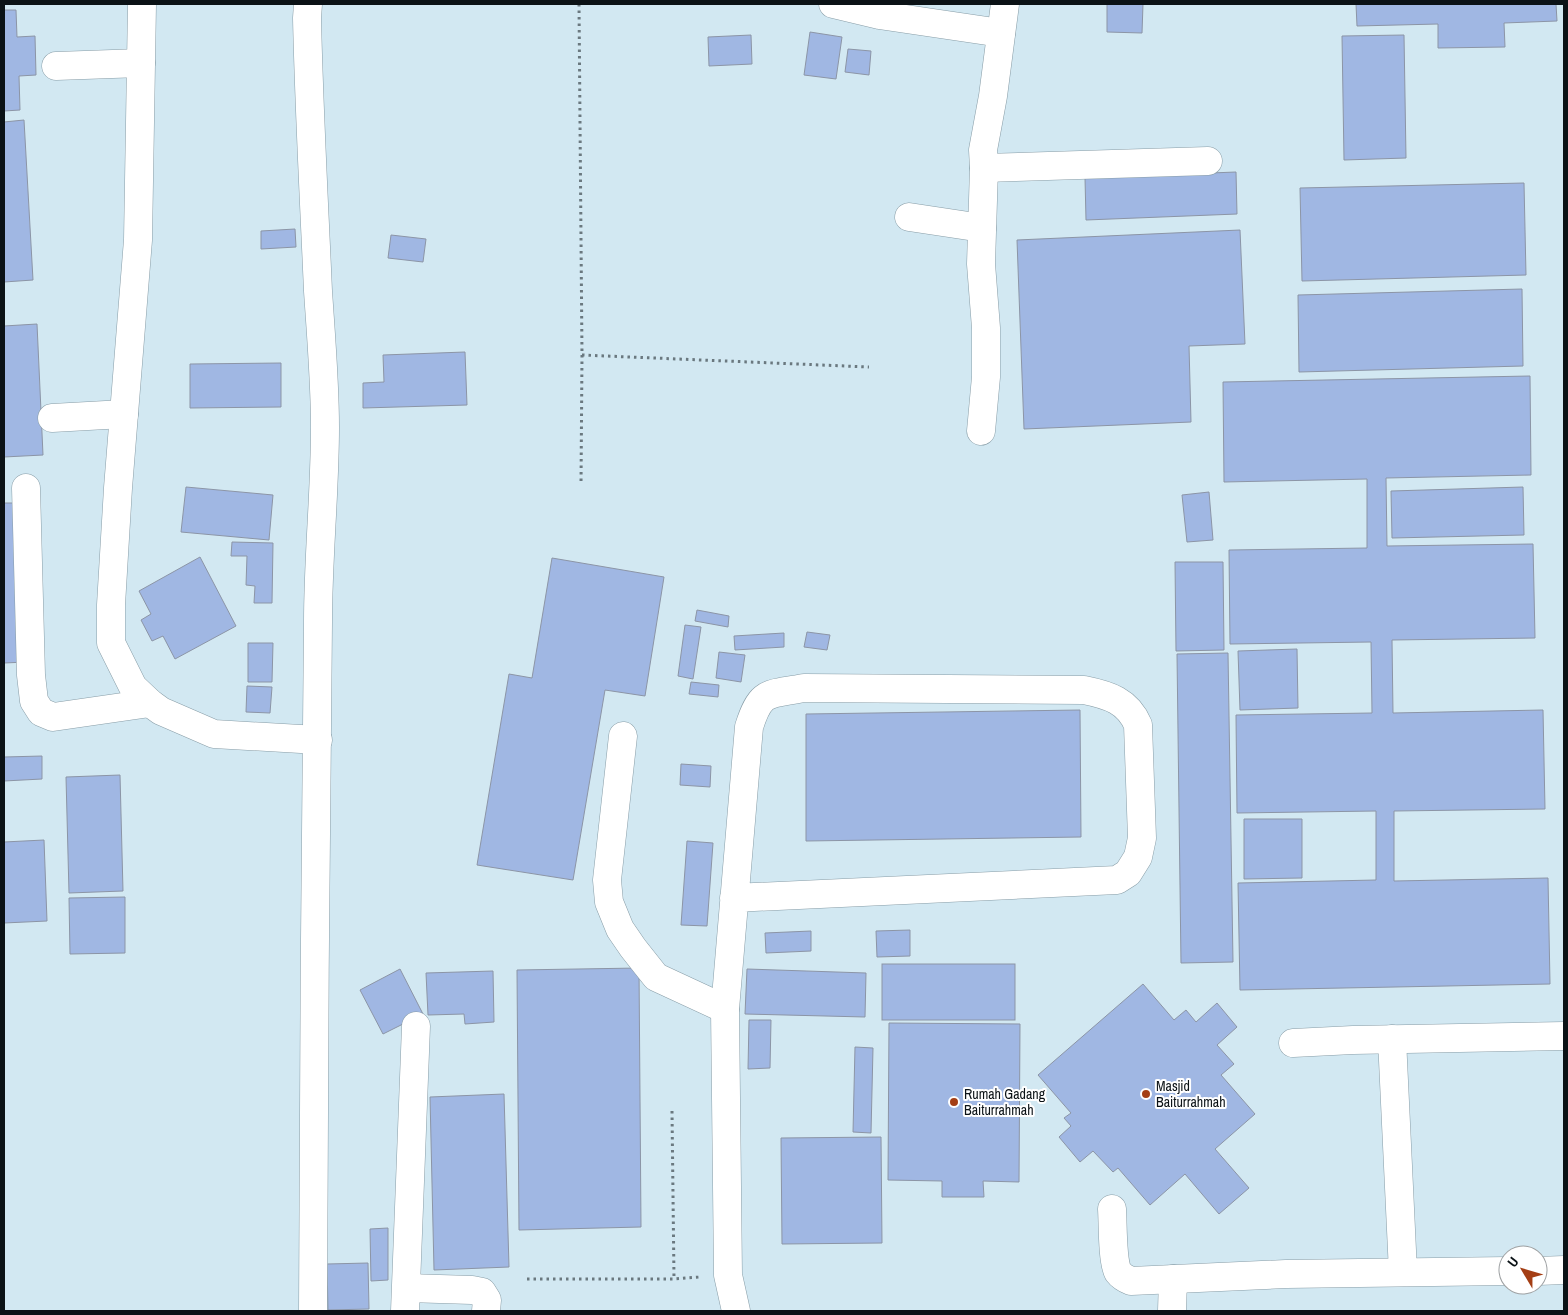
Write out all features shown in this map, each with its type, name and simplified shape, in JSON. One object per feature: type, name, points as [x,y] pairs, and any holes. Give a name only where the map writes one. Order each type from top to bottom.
[{"type":"street","points":[[142,4],[138,240],[110,605],[111,643],[133,688],[161,711],[214,734],[318,740]]},
{"type":"street","points":[[308,4],[309,120],[325,425],[318,618],[318,740],[315,855],[316,990],[313,1102],[313,1311]]},
{"type":"street","points":[[833,4],[879,15],[1001,33]]},
{"type":"street","points":[[981,431],[986,377],[986,328],[981,264],[983,150],[993,96],[1005,4]]},
{"type":"street","points":[[56,66],[141,63]]},
{"type":"street","points":[[984,168],[1208,161]]},
{"type":"street","points":[[909,217],[982,228]]},
{"type":"street","points":[[52,418],[124,414]]},
{"type":"street","points":[[26,488],[31,675],[34,701],[41,712],[53,717],[150,703]]},
{"type":"street","points":[[734,898],[1117,880],[1128,873],[1138,857],[1142,838],[1138,726],[1134,715],[1118,701],[1104,694],[1084,690],[804,688],[767,695],[756,706],[749,728],[734,898],[725,1009],[728,1275],[736,1311]]},
{"type":"street","points":[[623,736],[607,880],[609,902],[620,929],[656,976],[725,1009]]},
{"type":"street","points":[[416,1026],[406,1300],[472,1290],[482,1292],[486,1300],[486,1311]]},
{"type":"street","points":[[1293,1043],[1564,1036]]},
{"type":"street","points":[[1392,1040],[1404,1272]]},
{"type":"street","points":[[1112,1208],[1115,1261],[1118,1272],[1124,1278],[1131,1281],[1286,1274],[1498,1271]]},
{"type":"street","points":[[1548,1270],[1564,1270]]},
{"type":"street","points":[[1172,1311],[1173,1279]]},
{"type":"path","points":[[579,4],[582,355],[581,484]]},
{"type":"path","points":[[582,355],[869,367]]},
{"type":"path","points":[[672,1111],[674,1279]]},
{"type":"path","points":[[527,1279],[674,1279],[728,1275]]},
{"type":"building","points":[[1107,4],[1143,4],[1142,33],[1107,32]]},
{"type":"building","points":[[1356,4],[1556,4],[1557,21],[1504,23],[1505,47],[1438,48],[1438,24],[1357,26]]},
{"type":"building","points":[[4,10],[16,10],[17,37],[35,36],[36,75],[19,76],[20,110],[4,111]]},
{"type":"building","points":[[810,32],[842,37],[836,79],[804,75]]},
{"type":"building","points":[[751,35],[752,64],[709,66],[708,37]]},
{"type":"building","points":[[1404,35],[1406,158],[1344,160],[1342,36]]},
{"type":"building","points":[[848,49],[871,51],[869,75],[845,72]]},
{"type":"building","points":[[24,120],[33,280],[4,282],[4,122]]},
{"type":"building","points":[[1236,172],[1237,214],[1086,220],[1085,178]]},
{"type":"building","points":[[1524,183],[1526,275],[1302,281],[1300,188]]},
{"type":"building","points":[[295,229],[296,247],[261,249],[261,231]]},
{"type":"building","points":[[1240,230],[1245,344],[1189,346],[1191,422],[1024,429],[1017,240]]},
{"type":"building","points":[[391,235],[426,239],[423,262],[388,258]]},
{"type":"building","points":[[1522,289],[1523,366],[1299,372],[1298,295]]},
{"type":"building","points":[[37,324],[43,455],[4,457],[4,326]]},
{"type":"building","points":[[465,352],[467,405],[363,408],[363,383],[384,382],[383,355]]},
{"type":"building","points":[[281,363],[281,407],[190,408],[190,364]]},
{"type":"building","points":[[1530,376],[1531,475],[1386,478],[1387,546],[1533,544],[1535,638],[1392,640],[1393,713],[1543,710],[1545,809],[1394,811],[1394,881],[1548,878],[1550,984],[1240,990],[1238,883],[1376,880],[1376,811],[1237,813],[1236,715],[1372,713],[1371,642],[1230,644],[1229,550],[1367,548],[1367,479],[1224,482],[1223,382]]},
{"type":"building","points":[[186,487],[273,495],[269,540],[181,532]]},
{"type":"building","points":[[1523,487],[1524,535],[1392,538],[1391,491]]},
{"type":"building","points":[[1209,492],[1213,540],[1187,542],[1182,495]]},
{"type":"building","points":[[4,503],[16,503],[26,662],[4,663]]},
{"type":"building","points":[[232,542],[273,543],[272,603],[254,603],[255,586],[246,585],[247,556],[231,556]]},
{"type":"building","points":[[200,557],[236,626],[175,659],[163,636],[152,641],[141,620],[151,614],[139,591]]},
{"type":"building","points":[[552,558],[664,577],[645,696],[605,690],[573,880],[477,865],[509,674],[532,678]]},
{"type":"building","points":[[1175,562],[1223,562],[1224,650],[1176,651]]},
{"type":"building","points":[[697,610],[729,616],[728,627],[695,621]]},
{"type":"building","points":[[685,625],[701,627],[693,679],[678,676]]},
{"type":"building","points":[[807,632],[830,635],[827,650],[804,647]]},
{"type":"building","points":[[784,633],[784,647],[735,650],[734,636]]},
{"type":"building","points":[[248,643],[273,643],[272,682],[248,682]]},
{"type":"building","points":[[1297,649],[1298,708],[1240,710],[1238,651]]},
{"type":"building","points":[[719,652],[745,655],[741,682],[716,678]]},
{"type":"building","points":[[1228,653],[1233,962],[1181,963],[1177,654]]},
{"type":"building","points":[[691,682],[719,685],[718,697],[689,694]]},
{"type":"building","points":[[247,686],[272,687],[270,713],[246,712]]},
{"type":"building","points":[[1080,710],[1081,837],[806,841],[806,714]]},
{"type":"building","points":[[42,756],[42,779],[4,781],[4,757]]},
{"type":"building","points":[[681,764],[711,766],[710,787],[680,785]]},
{"type":"building","points":[[120,775],[123,891],[69,893],[66,777]]},
{"type":"building","points":[[1244,819],[1302,819],[1302,878],[1244,879]]},
{"type":"building","points":[[44,840],[47,921],[4,923],[4,842]]},
{"type":"building","points":[[687,841],[713,843],[707,926],[681,925]]},
{"type":"building","points":[[125,897],[125,953],[70,954],[69,898]]},
{"type":"building","points":[[910,930],[910,956],[877,957],[876,931]]},
{"type":"building","points":[[811,931],[811,951],[766,953],[765,933]]},
{"type":"building","points":[[882,964],[1015,964],[1015,1020],[882,1020]]},
{"type":"building","points":[[639,968],[641,1227],[519,1230],[517,970]]},
{"type":"building","points":[[400,969],[423,1014],[383,1034],[360,990]]},
{"type":"building","points":[[747,969],[866,973],[865,1017],[745,1014]]},
{"type":"building","points":[[493,971],[494,1022],[465,1024],[464,1014],[428,1015],[426,973]]},
{"type":"building","name":"Masjid Baiturrahmah","points":[[1143,984],[1174,1020],[1186,1010],[1196,1022],[1217,1003],[1237,1027],[1217,1045],[1234,1064],[1221,1075],[1255,1114],[1215,1149],[1249,1188],[1219,1214],[1185,1174],[1150,1205],[1118,1168],[1113,1172],[1093,1151],[1080,1162],[1059,1137],[1071,1126],[1064,1118],[1071,1113],[1038,1075]]},
{"type":"building","points":[[749,1020],[771,1020],[770,1068],[748,1069]]},
{"type":"building","name":"Rumah Gadang Baiturrahmah","points":[[889,1023],[1020,1024],[1019,1182],[983,1181],[984,1197],[942,1197],[942,1181],[888,1180]]},
{"type":"building","points":[[855,1047],[873,1048],[871,1133],[853,1132]]},
{"type":"building","points":[[504,1094],[509,1267],[434,1270],[430,1097]]},
{"type":"building","points":[[881,1137],[882,1243],[782,1244],[781,1138]]},
{"type":"building","points":[[388,1228],[388,1280],[371,1281],[370,1229]]},
{"type":"building","points":[[368,1263],[369,1309],[328,1310],[327,1264]]},
{"type":"place","name":"Masjid Baiturrahmah","points":[[1146,1094]]},
{"type":"place","name":"Rumah Gadang Baiturrahmah","points":[[954,1102]]}]
